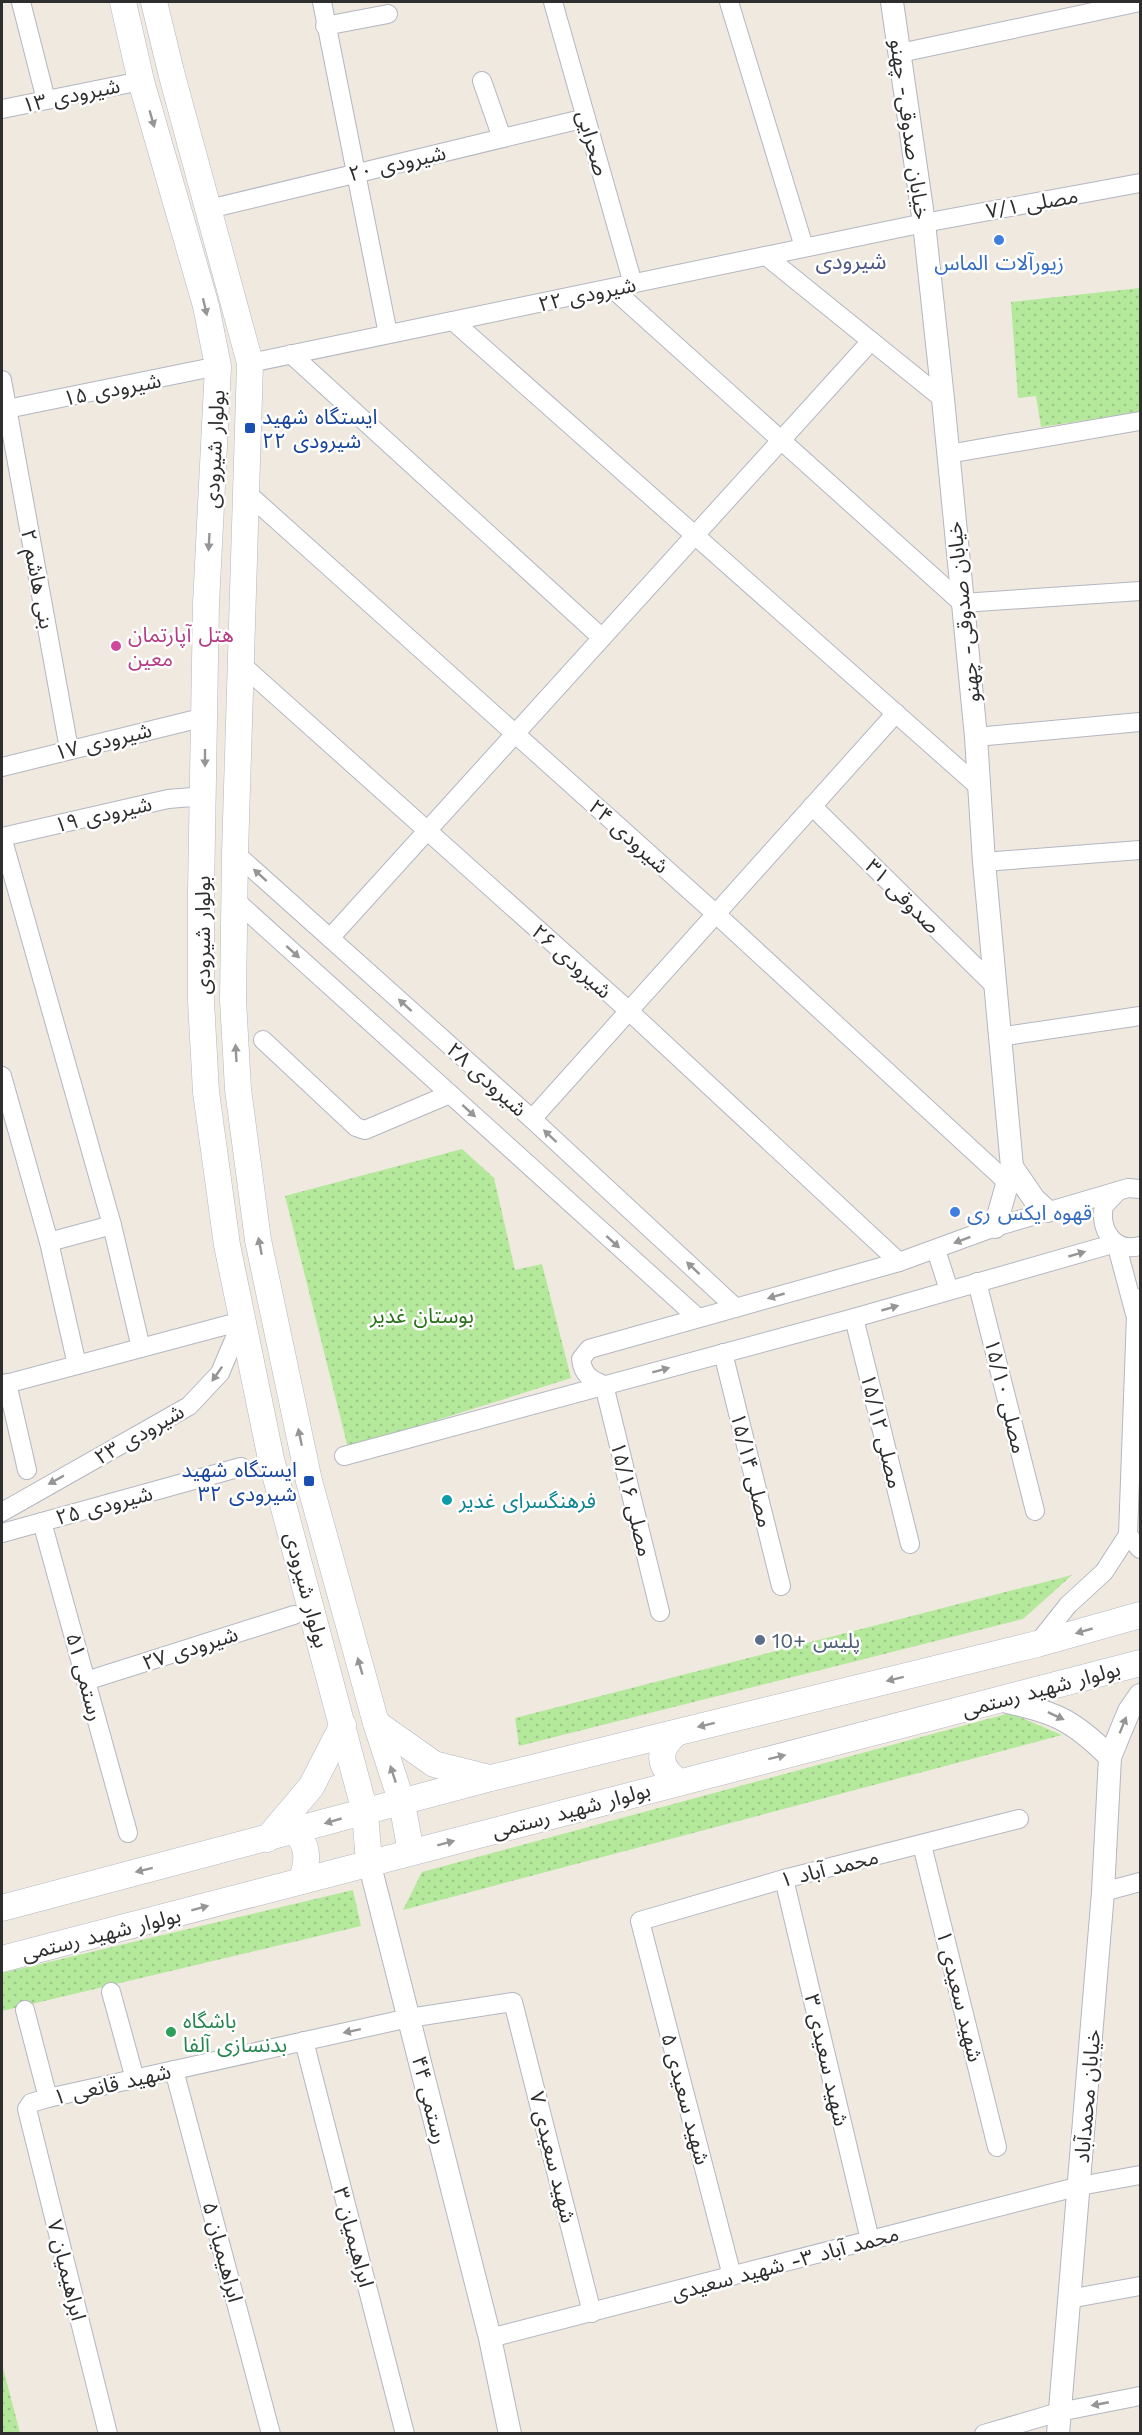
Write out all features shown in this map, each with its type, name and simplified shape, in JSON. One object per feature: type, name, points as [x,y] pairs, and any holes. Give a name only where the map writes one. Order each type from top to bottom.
[{"type":"main road","name":"بولوار شیرودی","points":[[123,2],[141,81],[206,306],[218,366],[206,604],[201,1000],[206,1092],[227,1245],[271,1459],[365,1812],[369,1862]]},
{"type":"main road","name":"بولوار شیرودی","points":[[154,2],[250,363],[235,852],[233,1000],[238,1089],[258,1240],[309,1481],[376,1723],[402,1803],[411,1852]]},
{"type":"main road","points":[[4,1906],[295,1832],[491,1778],[1037,1644],[1140,1615]]},
{"type":"main road","name":"بولوار شهید رستمی","points":[[2,1959],[1140,1663]]},
{"type":"main road","points":[[376,1723],[434,1764],[491,1778]]},
{"type":"main road","points":[[267,1839],[311,1786],[343,1725]]},
{"type":"main road","points":[[676,1733],[665,1743],[662,1758],[667,1773],[679,1782]]},
{"type":"main road","points":[[295,1832],[303,1839],[307,1853],[306,1868],[301,1881]]},
{"type":"street","points":[[21,2],[46,100]]},
{"type":"street","points":[[322,2],[354,173],[388,334]]},
{"type":"street","name":"صحرایی","points":[[553,2],[633,284]]},
{"type":"street","points":[[729,2],[804,247]]},
{"type":"street","name":"خیابان صدوقی- چهنو","points":[[892,2],[924,222],[943,399],[976,737],[1010,1175],[1047,1211]]},
{"type":"street","points":[[900,53],[1140,2]]},
{"type":"street","points":[[325,27],[388,14]]},
{"type":"street","name":"شیرودی ۱۳","points":[[2,109],[141,81]]},
{"type":"street","points":[[482,81],[502,138]]},
{"type":"street","name":"شیرودی ۲۰","points":[[208,209],[586,118]]},
{"type":"street","name":"مصلی ۷/۱","points":[[924,222],[1140,183]]},
{"type":"street","name":"شیرودی ۲۲","points":[[250,363],[613,289],[924,222]]},
{"type":"street","points":[[766,256],[943,399]]},
{"type":"street","points":[[613,289],[962,603],[1140,591]]},
{"type":"street","points":[[453,321],[979,787]]},
{"type":"street","points":[[330,938],[871,341]]},
{"type":"street","points":[[291,354],[602,638]]},
{"type":"street","name":"شیرودی ۱۵","points":[[4,410],[218,366]]},
{"type":"street","name":"بنی هاشم ۲","points":[[2,380],[4,410],[69,749]]},
{"type":"street","points":[[948,454],[1140,421]]},
{"type":"street","name":"شیرودی ۲۴","points":[[247,493],[1010,1175]]},
{"type":"street","name":"شیرودی ۲۶","points":[[241,664],[628,1011],[899,1262]]},
{"type":"street","points":[[532,1119],[896,713]]},
{"type":"street","name":"شیرودی ۱۷","points":[[2,767],[205,717]]},
{"type":"street","points":[[976,737],[1140,722]]},
{"type":"street","name":"شیرودی ۱۹","points":[[2,837],[168,799],[205,796]]},
{"type":"street","name":"صدوقی ۳۱","points":[[812,806],[994,986]]},
{"type":"street","points":[[2,837],[112,1225],[141,1348]]},
{"type":"street","points":[[984,862],[1140,850]]},
{"type":"street","name":"شیرودی ۲۸","points":[[235,852],[532,1119],[736,1308]]},
{"type":"street","name":"شیرودی ۲۸","points":[[234,899],[698,1318]]},
{"type":"street","points":[[999,1037],[1140,1016]]},
{"type":"street","points":[[263,1040],[356,1127],[365,1130],[450,1094]]},
{"type":"street","points":[[2,1076],[48,1242],[77,1365]]},
{"type":"street","points":[[995,1227],[1010,1175]]},
{"type":"street","points":[[604,1385],[590,1379],[582,1371],[581,1359],[589,1349],[936,1251],[995,1227],[1047,1211],[1118,1191],[1140,1188]]},
{"type":"street","points":[[1118,1191],[1110,1197],[1102,1216],[1104,1227],[1116,1243],[1136,1316]]},
{"type":"street","points":[[48,1242],[112,1225]]},
{"type":"street","points":[[344,1456],[854,1318],[1116,1243],[1126,1247],[1140,1246]]},
{"type":"street","points":[[936,1251],[949,1290]]},
{"type":"street","name":"مصلی ۱۵/۱۰","points":[[977,1282],[1035,1510]]},
{"type":"street","points":[[1037,1644],[1068,1605],[1104,1572],[1128,1535],[1136,1316],[1140,1298]]},
{"type":"street","name":"مصلی ۱۵/۱۲","points":[[854,1318],[910,1544]]},
{"type":"street","points":[[27,1470],[4,1384],[242,1322]]},
{"type":"street","name":"شیرودی ۲۳","points":[[2,1512],[189,1406],[220,1373],[242,1322]]},
{"type":"street","name":"مصلی ۱۵/۱۴","points":[[723,1353],[781,1586]]},
{"type":"street","name":"مصلی ۱۵/۱۶","points":[[604,1385],[660,1612]]},
{"type":"street","name":"شیرودی ۲۵","points":[[2,1533],[241,1467]]},
{"type":"street","name":"رستمی ۵۱","points":[[42,1522],[128,1833]]},
{"type":"street","points":[[1128,1535],[1140,1550]]},
{"type":"street","name":"شیرودی ۲۷","points":[[86,1681],[294,1615]]},
{"type":"street","name":"خیابان محمدآباد","points":[[1059,2422],[1103,1892],[1110,1757],[1129,1711],[1140,1695]]},
{"type":"street","points":[[1000,1700],[1052,1713],[1083,1731],[1110,1757]]},
{"type":"street","name":"محمد آباد ۱","points":[[640,1921],[784,1879],[1019,1819]]},
{"type":"street","name":"شهید سعیدی ۱","points":[[922,1845],[997,2147]]},
{"type":"street","name":"رستمی ۴۴","points":[[369,1862],[490,2338],[510,2433]]},
{"type":"street","name":"شهید سعیدی ۳","points":[[784,1879],[870,2240]]},
{"type":"street","points":[[1103,1892],[1140,1882]]},
{"type":"street","name":"شهید سعیدی ۵","points":[[640,1921],[732,2276]]},
{"type":"street","points":[[111,1992],[135,2079]]},
{"type":"street","name":"شهید قانعی ۱","points":[[27,2106],[48,2098],[409,2018],[513,2002]]},
{"type":"street","name":"شهید سعیدی ۷","points":[[513,2002],[592,2313]]},
{"type":"street","points":[[25,2010],[48,2098]]},
{"type":"street","name":"ابراهیمیان ۳","points":[[304,2041],[405,2433]]},
{"type":"street","name":"ابراهیمیان ۵","points":[[174,2070],[271,2433]]},
{"type":"street","name":"ابراهیمیان ۷","points":[[27,2106],[108,2433]]},
{"type":"street","name":"محمد آباد ۳- شهید سعیدی","points":[[490,2338],[1080,2186],[1140,2175]]},
{"type":"street","points":[[1069,2300],[1140,2286]]},
{"type":"street","points":[[984,2433],[1059,2422],[1140,2396]]},
{"type":"green space","points":[[1140,288],[1140,412],[1041,427],[1036,396],[1018,398],[1011,302]]},
{"type":"green space","name":"بوستان غدیر","points":[[462,1149],[494,1178],[515,1270],[542,1264],[571,1378],[348,1448],[285,1196]]},
{"type":"green space","points":[[1072,1575],[1023,1619],[519,1746],[515,1718]]},
{"type":"green space","points":[[1010,1713],[1062,1735],[403,1910],[422,1872]]},
{"type":"green space","points":[[353,1890],[361,1926],[2,2011],[2,1973]]},
{"type":"green space","points":[[2,2364],[20,2433],[2,2433]]},
{"type":"place","name":"زیورآلات الماس","points":[[999,240]]},
{"type":"place","name":"ایستگاه شهید شیرودی ۲۲","points":[[250,428]]},
{"type":"place","name":"هتل آپارتمان معین","points":[[116,646]]},
{"type":"place","name":"قهوه ایکس ری","points":[[955,1212]]},
{"type":"place","name":"ایستگاه شهید شیرودی ۳۲","points":[[309,1481]]},
{"type":"place","name":"فرهنگسرای غدیر","points":[[447,1500]]},
{"type":"place","name":"پلیس +10","points":[[760,1640]]},
{"type":"place","name":"باشگاه بدنسازی آلفا","points":[[171,2032]]},
{"type":"district","name":"شیرودی","points":[[851,261]]}]
